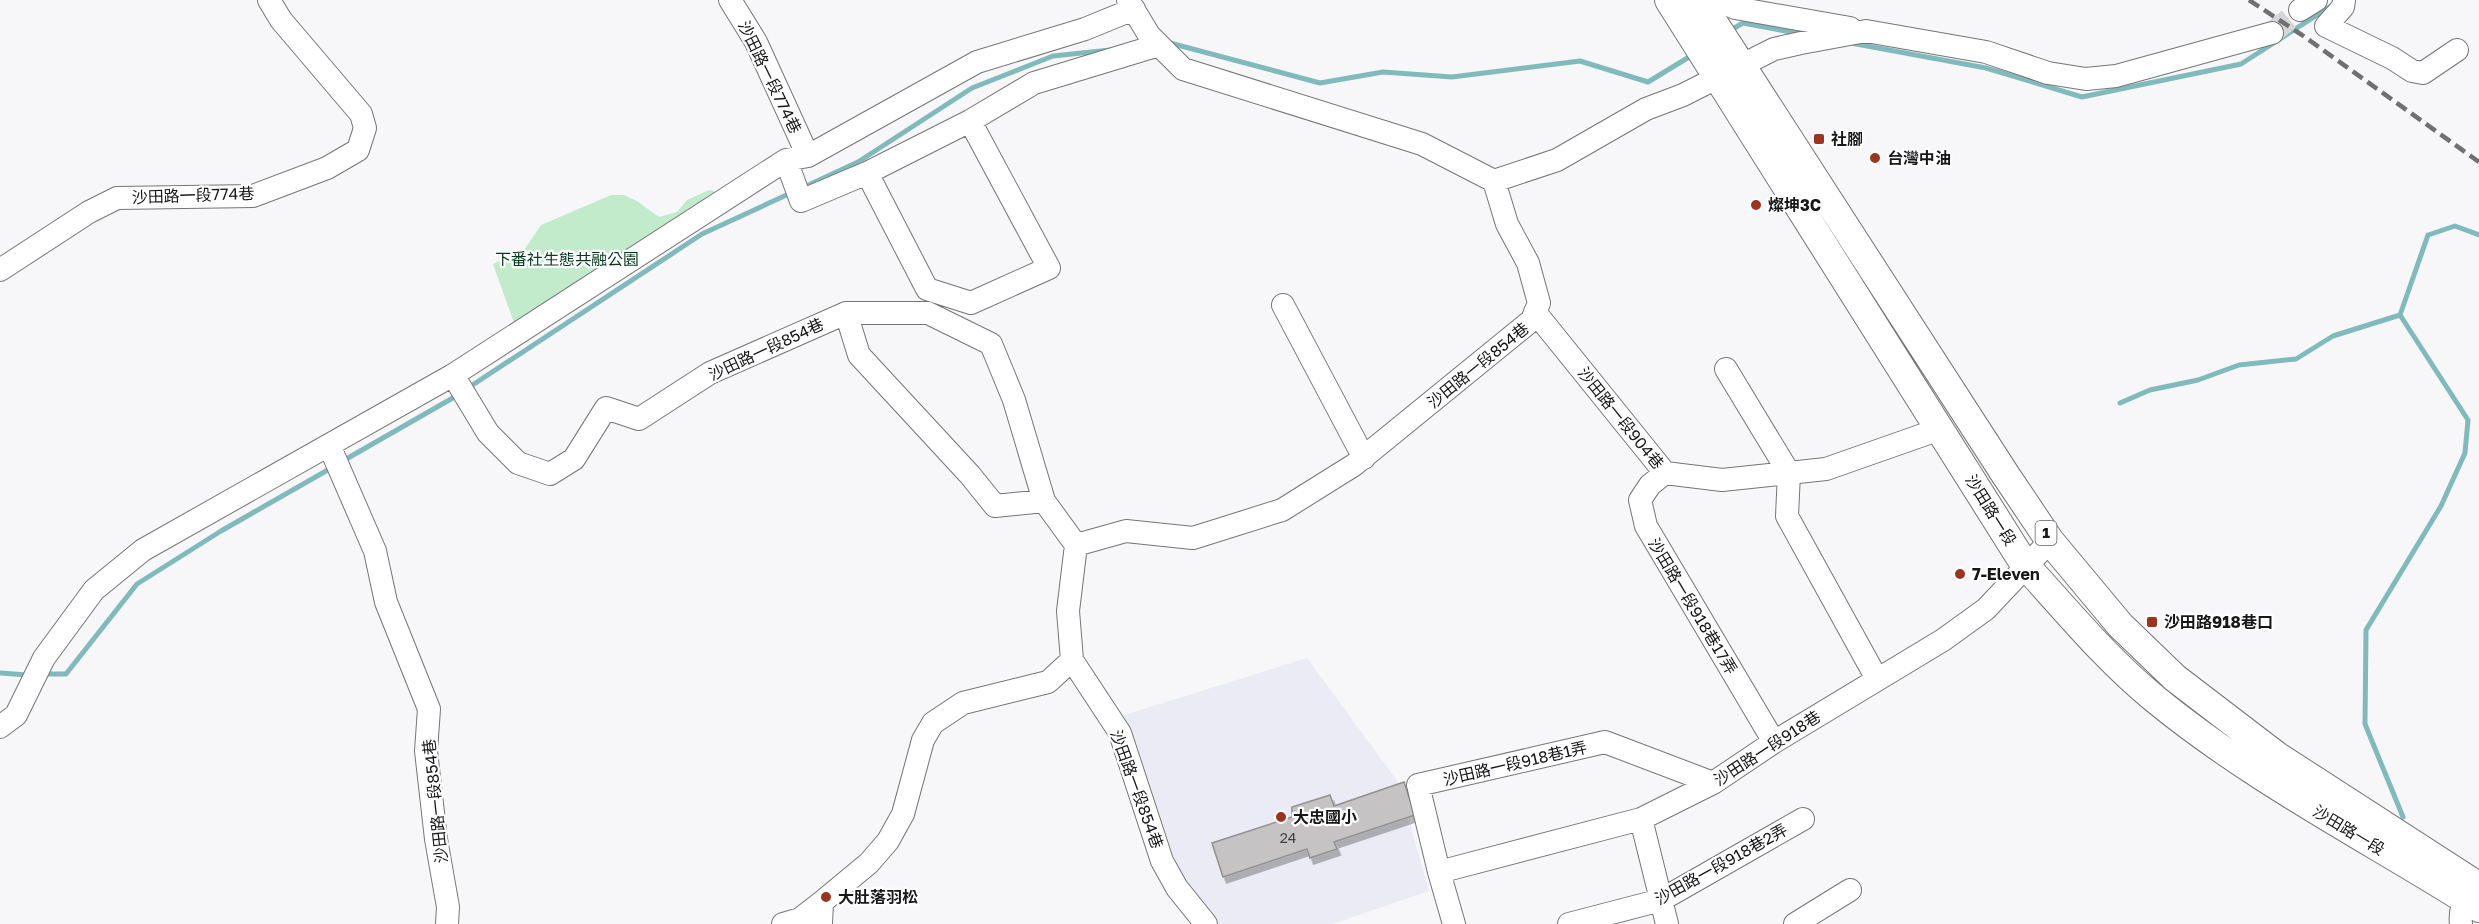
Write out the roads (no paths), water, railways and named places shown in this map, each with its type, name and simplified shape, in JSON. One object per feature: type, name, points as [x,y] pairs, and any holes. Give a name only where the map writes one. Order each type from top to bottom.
[{"type":"main road","name":"1","points":[[1669,0],[1704,13],[1729,72]]},
{"type":"main road","name":"沙田路一段","points":[[1729,72],[1940,429],[2025,565],[2093,641],[2154,699],[2263,779],[2472,900]]},
{"type":"main road","name":"沙田路一段","points":[[1729,72],[1906,323],[2050,540],[2120,625],[2175,678],[2472,900]]},
{"type":"street","name":"沙田路一段774巷","points":[[0,270],[89,212],[117,198],[253,196],[327,168],[358,150],[365,128],[361,114],[280,20],[269,0]]},
{"type":"street","name":"沙田路一段774巷","points":[[730,0],[756,42],[808,156]]},
{"type":"street","points":[[2344,0],[2343,7],[2326,26],[2392,58],[2412,71],[2423,73],[2457,50]]},
{"type":"street","points":[[0,727],[16,714],[44,658],[94,590],[143,550],[453,375],[786,160],[808,156],[977,62],[1085,29],[1131,5],[1149,35],[1183,69],[1422,144],[1494,181],[1557,160],[1646,110],[1683,95],[1774,49],[1866,31]]},
{"type":"street","points":[[1704,13],[1735,8],[1986,52],[2048,73],[2086,79],[2116,76],[2272,33]]},
{"type":"street","points":[[786,160],[801,201],[867,173],[970,121],[1034,84],[1159,45]]},
{"type":"street","points":[[867,173],[927,289],[971,303],[1049,268],[970,121]]},
{"type":"street","name":"沙田路一段854巷","points":[[453,375],[488,433],[518,463],[550,474],[574,459],[606,408],[639,420],[710,373],[846,313],[928,313],[991,344],[1014,400],[1044,501],[1076,545],[1126,531],[1193,538],[1282,510],[1364,458],[1533,320],[1539,303],[1528,263],[1508,224],[1494,181]]},
{"type":"street","points":[[1283,305],[1364,458]]},
{"type":"street","name":"沙田路一段904巷","points":[[1536,312],[1665,473],[1722,480],[1826,469],[1940,429]]},
{"type":"street","name":"沙田路一段854巷","points":[[846,313],[859,356],[970,475],[995,506],[1044,501]]},
{"type":"street","points":[[1726,369],[1789,473],[1787,516],[1877,679]]},
{"type":"street","name":"沙田路一段854巷","points":[[329,446],[375,551],[386,602],[429,709],[426,751],[436,839],[448,907],[447,924]]},
{"type":"street","name":"沙田路一段918巷17弄","points":[[1665,473],[1650,485],[1640,500],[1646,526],[1774,742]]},
{"type":"street","name":"沙田路一段918巷","points":[[1439,872],[1641,819],[1713,783],[1774,742],[1942,640],[1986,609],[2050,540]]},
{"type":"street","points":[[783,924],[822,913],[888,841],[903,814],[923,740],[933,723],[963,703],[1048,681],[1071,660],[1068,611],[1076,545]]},
{"type":"street","name":"沙田路一段854巷","points":[[1071,660],[1120,733],[1162,861],[1177,888],[1206,924]]},
{"type":"street","name":"沙田路一段918巷1弄","points":[[1439,872],[1418,785],[1605,742],[1713,783]]},
{"type":"street","points":[[1641,819],[1667,924]]},
{"type":"street","name":"沙田路一段918巷2弄","points":[[1569,924],[1661,900],[1803,819]]},
{"type":"street","points":[[1439,872],[1454,924]]},
{"type":"street","points":[[1795,924],[1850,890]]},
{"type":"waterway","points":[[1851,43],[1986,68],[2082,97],[2241,64],[2331,6]]},
{"type":"waterway","points":[[1729,31],[1743,23],[1801,34]]},
{"type":"waterway","points":[[1170,43],[1320,83],[1383,72],[1452,77],[1580,61],[1648,82],[1694,54]]},
{"type":"waterway","points":[[802,188],[858,162],[972,88],[1053,56],[1110,50]]},
{"type":"waterway","points":[[468,388],[702,234],[793,192]]},
{"type":"waterway","points":[[2403,817],[2365,724],[2366,630],[2441,506],[2465,453],[2468,420],[2400,315],[2428,235],[2455,226],[2479,235]]},
{"type":"waterway","points":[[2120,403],[2150,390],[2198,380],[2239,365],[2296,359],[2333,336],[2400,315]]},
{"type":"waterway","points":[[341,462],[458,395]]},
{"type":"waterway","points":[[44,674],[66,674],[137,584],[221,531],[333,467]]},
{"type":"waterway","points":[[0,673],[28,675]]},
{"type":"tunnel","points":[[2272,33],[2300,10]]},
{"type":"railway","points":[[2249,0],[2302,35],[2479,162]]},
{"type":"place","name":"社腳","points":[[1819,139]]},
{"type":"place","name":"台灣中油","points":[[1875,158]]},
{"type":"place","name":"燦坤3C","points":[[1756,205]]},
{"type":"place","name":"7-Eleven","points":[[1960,574]]},
{"type":"place","name":"沙田路918巷口","points":[[2152,622]]},
{"type":"place","name":"大忠國小","points":[[1281,817]]},
{"type":"place","name":"大肚落羽松","points":[[826,897]]},
{"type":"park label","name":"下番社生態共融公園","points":[[567,259]]}]
